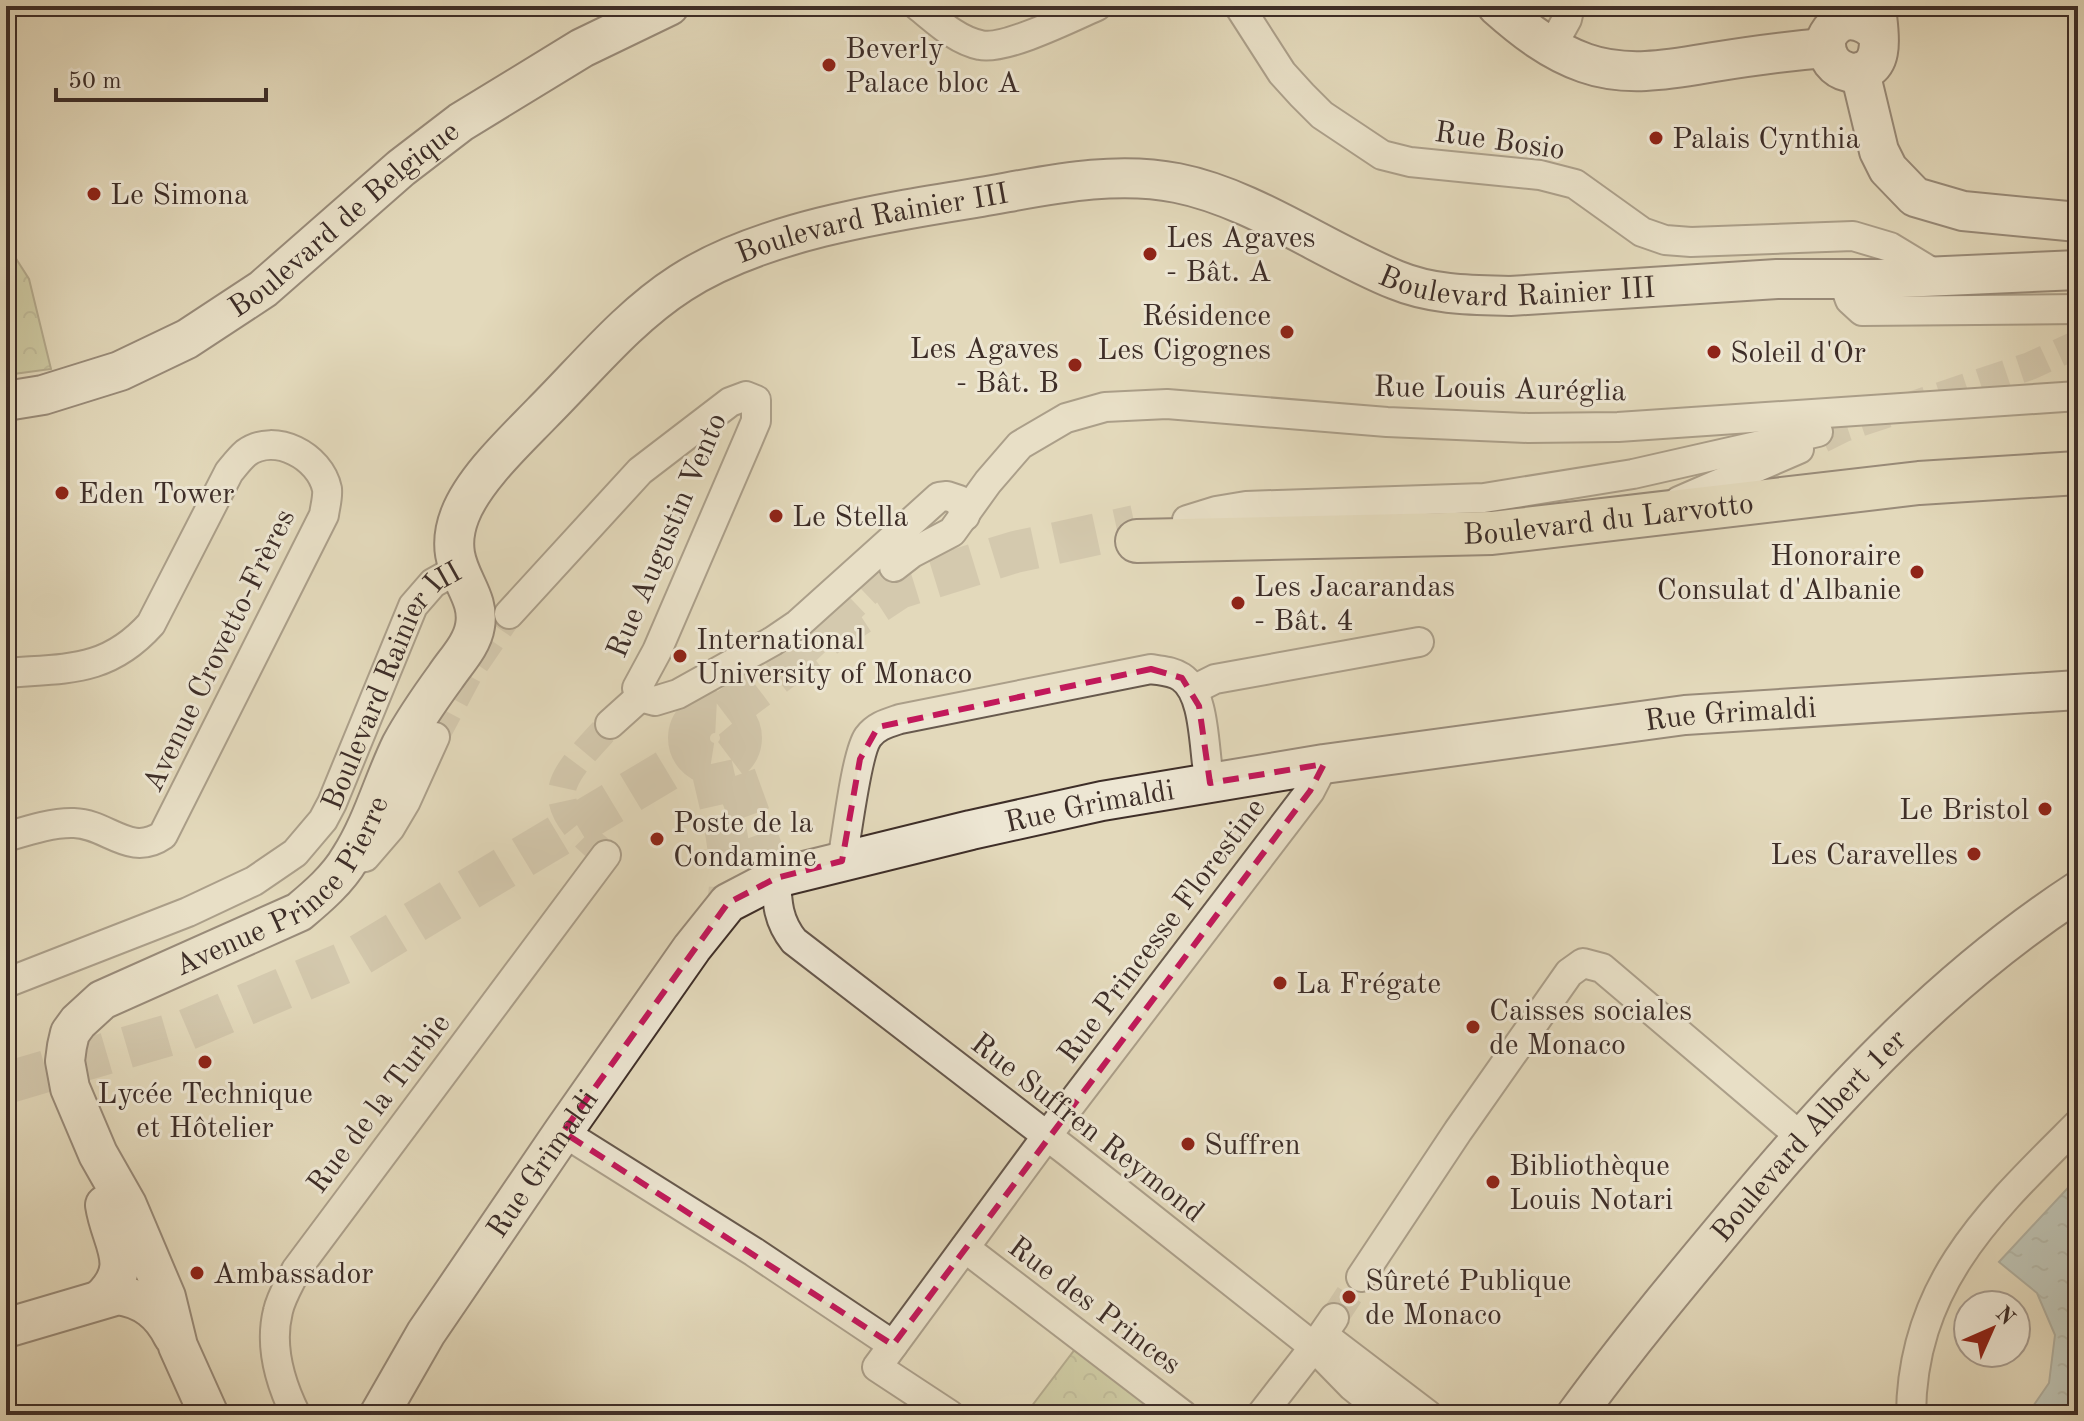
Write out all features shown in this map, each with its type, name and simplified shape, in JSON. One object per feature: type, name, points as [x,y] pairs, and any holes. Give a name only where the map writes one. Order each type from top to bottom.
[{"type":"main road","name":"Boulevard de Belgique","points":[[6,401],[43,395],[120,371],[187,339],[263,289],[401,168],[461,122],[582,48],[669,6]]},
{"type":"main road","points":[[1497,6],[1531,36],[1551,48],[1590,65],[1634,71],[1675,69],[1781,52],[1845,20],[1856,19],[1868,24],[1877,20],[1878,51],[1875,60],[1860,72],[1848,73],[1837,68],[1828,59],[1835,26]]},
{"type":"main road","points":[[1860,72],[1879,151],[1895,177],[1915,197],[1963,211],[2078,222]]},
{"type":"main road","name":"Boulevard Rainier III","points":[[458,569],[453,551],[454,530],[472,492],[518,438],[650,305],[683,282],[725,259],[754,248],[818,228],[914,208],[1067,182],[1148,179],[1190,186],[1243,204],[1304,237],[1398,281],[1432,291],[1471,295],[1510,296],[1777,279],[2078,270]]},
{"type":"main road","points":[[1797,477],[1989,459],[2043,459],[2078,464]]},
{"type":"main road","name":"Boulevard du Larvotto","points":[[1632,508],[1443,536],[1136,534],[1187,520],[1251,523],[1441,520],[2078,473]]},
{"type":"main road","name":"Avenue Prince Pierre","points":[[209,1415],[178,1346],[166,1297],[127,1205],[98,1154],[66,1074],[70,1033],[89,1010],[120,990],[299,912],[316,898],[350,859],[402,744],[425,705],[467,647],[475,626],[475,611],[458,569]]},
{"type":"main road","name":"Rue Grimaldi","points":[[379,1415],[426,1333],[563,1132],[720,911],[738,897],[776,878],[1087,804],[1324,764],[1685,715],[2078,690]]},
{"type":"main road","name":"Boulevard Albert 1er","points":[[1576,1415],[1676,1283],[1858,1075],[1989,955],[2078,891]]},
{"type":"main road","name":"Avenue Prince Pierre","points":[[98,1154],[107,1213],[121,1263],[115,1286],[102,1298]]},
{"type":"main road","points":[[6,1328],[118,1295],[133,1297],[147,1304],[160,1316],[178,1346]]},
{"type":"street","points":[[918,6],[954,34],[984,47],[1011,42],[1097,6]]},
{"type":"street","name":"Rue Bosio","points":[[1239,6],[1282,73],[1302,95],[1322,115],[1382,155],[1410,162],[1540,175],[1575,184],[1642,232],[1665,240],[1691,242],[1853,236],[1890,247],[1938,276]]},
{"type":"street","points":[[1551,48],[1567,19],[1570,6]]},
{"type":"street","points":[[1842,278],[1850,300],[1862,311],[2078,309]]},
{"type":"street","name":"Rue Augustin Vento","points":[[509,614],[640,471],[730,402],[746,396],[756,400],[756,421],[752,431],[670,623],[637,688],[648,699]]},
{"type":"street","name":"Rue Louis Auréglia","points":[[894,567],[912,553],[952,532],[1009,456],[1034,435],[1075,415],[1125,404],[1167,404],[1387,422],[1528,428],[1618,427],[2078,396]]},
{"type":"street","points":[[1187,520],[1246,506],[1484,498],[1633,474],[1820,436],[1669,505],[1632,508]]},
{"type":"street","name":"Avenue Crovetto-Frères","points":[[6,673],[81,667],[101,661],[134,643],[151,624],[229,472],[248,452],[270,444],[289,448],[303,455],[317,471],[327,489],[324,515],[242,674],[168,829],[153,842],[135,844],[73,823],[6,837]]},
{"type":"street","points":[[610,724],[648,699],[678,694],[798,624],[930,502],[939,497],[952,497],[959,500],[965,516]]},
{"type":"street","name":"Boulevard Rainier III","points":[[6,983],[195,909],[254,881],[295,853],[323,820],[332,803],[413,606],[433,583],[458,569]]},
{"type":"street","points":[[1193,690],[1215,679],[1419,642]]},
{"type":"street","points":[[842,861],[866,739],[878,727],[900,719],[1151,669],[1168,672],[1182,678],[1193,690],[1199,706],[1210,783]]},
{"type":"street","points":[[350,859],[365,857],[390,828],[435,737]]},
{"type":"street","name":"Rue Princesse Florestine","points":[[885,1356],[1046,1137],[1310,791],[1324,764]]},
{"type":"street","name":"Rue de la Turbie","points":[[296,1415],[283,1387],[275,1345],[278,1310],[296,1270],[606,855]]},
{"type":"street","name":"Rue Suffren Reymond","points":[[776,878],[778,912],[784,929],[794,941],[1046,1137],[1324,1333],[1428,1415]]},
{"type":"street","points":[[1361,1277],[1569,973],[1583,963],[1602,968],[1801,1137]]},
{"type":"street","points":[[1911,1415],[1911,1386],[1920,1344],[1942,1283],[1981,1226],[2078,1124]]},
{"type":"street","points":[[563,1132],[754,1252],[885,1356],[950,1415]]},
{"type":"street","name":"Rue des Princes","points":[[965,1248],[1183,1415]]},
{"type":"street","points":[[1261,1415],[1324,1333]]},
{"type":"street","name":"Rue Suffren Reymond","points":[[1324,1333],[1352,1386],[1388,1415]]},
{"type":"highlighted area","points":[[1151,669],[1182,678],[1199,706],[1210,783],[1324,764],[1310,791],[893,1345],[563,1132],[728,903],[776,878],[842,861],[860,759],[878,727]]},
{"type":"green space","points":[[6,243],[29,279],[51,369],[6,375]]},
{"type":"green space","points":[[1079,1344],[1170,1415],[1025,1415]]},
{"type":"water","points":[[2078,1177],[2078,1415],[2027,1415],[2049,1383],[2055,1335],[2037,1293],[1999,1262]]},
{"type":"tunnel","points":[[1822,439],[1844,428],[2030,366],[2078,344]]},
{"type":"tunnel","points":[[724,713],[827,635],[899,588],[1015,552],[1135,526]]},
{"type":"tunnel","points":[[805,652],[894,567]]},
{"type":"tunnel","points":[[435,737],[469,673],[509,614]]},
{"type":"tunnel","points":[[715,712],[734,719],[741,738],[734,757],[715,764],[696,757],[689,738],[696,719],[715,712]]},
{"type":"tunnel","points":[[606,855],[574,824],[567,814],[562,794],[572,768],[610,724]]},
{"type":"tunnel","points":[[6,1083],[186,1030],[353,959],[694,754]]},
{"type":"tunnel","points":[[711,764],[729,851],[728,903]]},
{"type":"tunnel","points":[[735,776],[764,856],[776,878]]},
{"type":"tunnel","points":[[1334,1318],[1361,1277]]},
{"type":"place","name":"Beverly Palace bloc A","points":[[829,65]]},
{"type":"place","name":"Palais Cynthia","points":[[1656,138]]},
{"type":"place","name":"Le Simona","points":[[94,194]]},
{"type":"place","name":"Les Agaves - Bât. A","points":[[1150,254]]},
{"type":"place","name":"Résidence Les Cigognes","points":[[1287,332]]},
{"type":"place","name":"Soleil d'Or","points":[[1714,352]]},
{"type":"place","name":"Les Agaves - Bât. B","points":[[1075,365]]},
{"type":"place","name":"Eden Tower","points":[[62,493]]},
{"type":"place","name":"Le Stella","points":[[776,516]]},
{"type":"place","name":"Honoraire Consulat d'Albanie","points":[[1917,572]]},
{"type":"place","name":"Les Jacarandas - Bât. 4","points":[[1238,603]]},
{"type":"place","name":"International University of Monaco","points":[[680,656]]},
{"type":"place","name":"Le Bristol","points":[[2045,809]]},
{"type":"place","name":"Poste de la Condamine","points":[[657,839]]},
{"type":"place","name":"Les Caravelles","points":[[1974,854]]},
{"type":"place","name":"La Frégate","points":[[1280,983]]},
{"type":"place","name":"Caisses sociales de Monaco","points":[[1473,1027]]},
{"type":"place","name":"Lycée Technique et Hôtelier","points":[[205,1062]]},
{"type":"place","name":"Suffren","points":[[1188,1144]]},
{"type":"place","name":"Bibliothèque Louis Notari","points":[[1493,1182]]},
{"type":"place","name":"Ambassador","points":[[197,1273]]},
{"type":"place","name":"Sûreté Publique de Monaco","points":[[1349,1297]]}]
